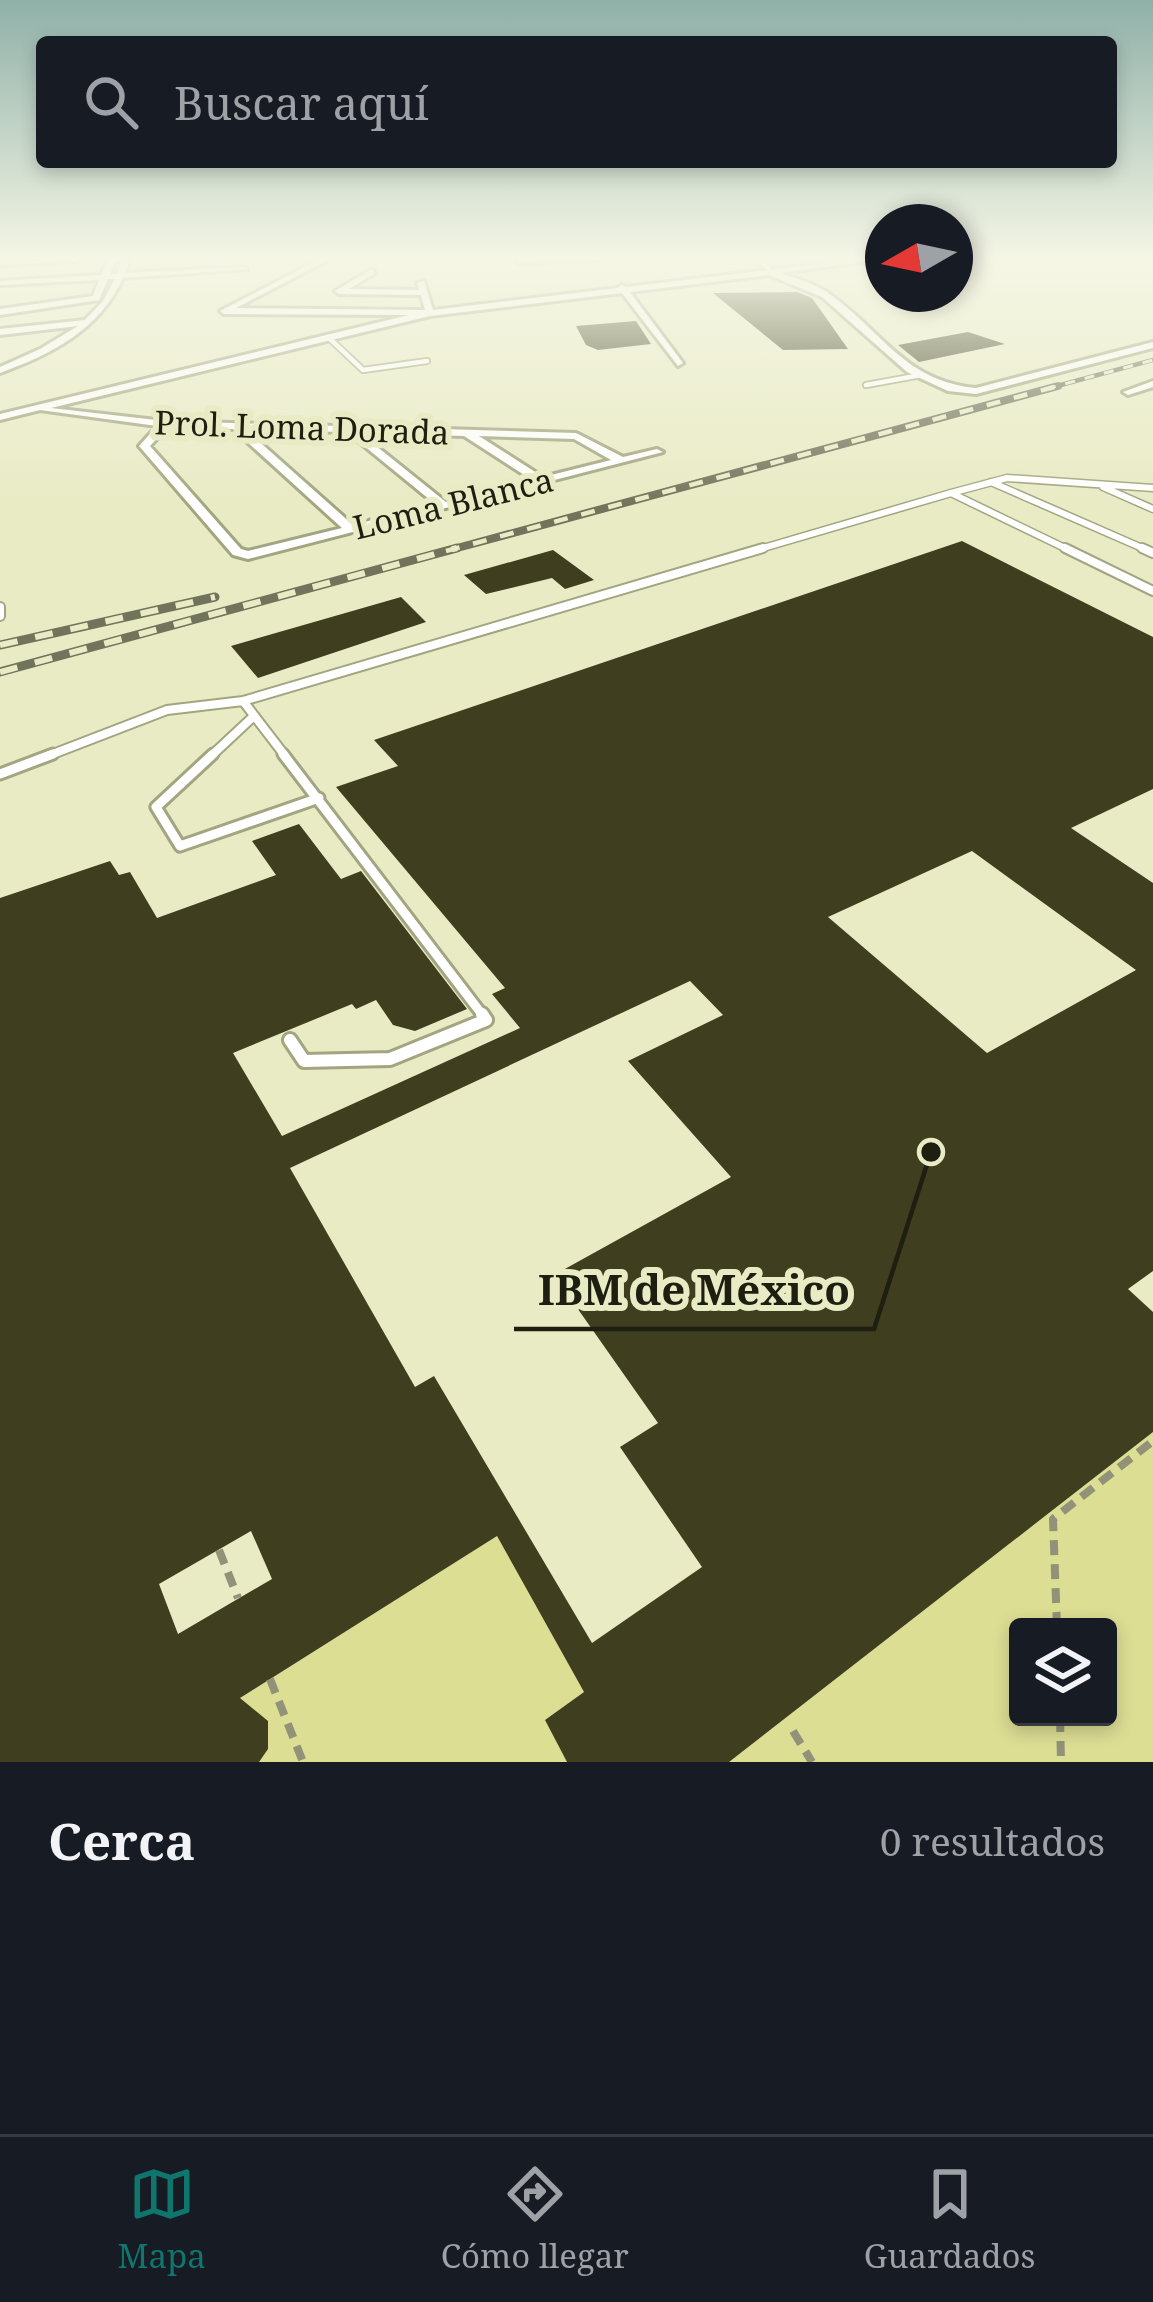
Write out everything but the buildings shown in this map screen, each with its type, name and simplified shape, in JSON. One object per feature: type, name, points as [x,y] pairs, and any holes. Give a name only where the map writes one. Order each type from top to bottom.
[{"type":"street","points":[[0,370],[61,341]]},
{"type":"street","points":[[0,417],[314,341]]},
{"type":"street","points":[[662,341],[678,363]]},
{"type":"street","points":[[872,341],[893,362],[976,391],[1153,345]]},
{"type":"street","points":[[0,360],[34,356]]},
{"type":"street","points":[[1128,392],[1153,384]]},
{"type":"street","name":"Prol. Loma Dorada","points":[[29,408],[165,424],[576,436],[621,460]]},
{"type":"street","name":"Loma Blanca","points":[[165,424],[144,446],[237,552],[248,555],[657,452]]},
{"type":"street","points":[[236,426],[351,529]]},
{"type":"street","points":[[348,429],[443,506]]},
{"type":"street","points":[[465,432],[541,481]]},
{"type":"lane","points":[[332,341],[363,370],[427,361]]},
{"type":"lane","points":[[866,385],[921,374]]},
{"type":"lane","points":[[0,774],[167,710],[243,701],[1006,478],[1153,488]]},
{"type":"lane","points":[[991,482],[1153,553]]},
{"type":"lane","points":[[1091,482],[1153,508]]},
{"type":"lane","points":[[951,493],[1153,591]]},
{"type":"lane","points":[[243,701],[486,1020],[390,1059],[304,1061],[290,1040]]},
{"type":"lane","points":[[254,716],[156,808],[180,846],[319,798]]},
{"type":"path","points":[[1057,1618],[1053,1519],[1153,1441]]},
{"type":"path","points":[[219,1550],[238,1598]]},
{"type":"path","points":[[270,1679],[303,1762]]},
{"type":"path","points":[[1060,1726],[1061,1762]]},
{"type":"path","points":[[793,1731],[812,1762]]},
{"type":"green space","points":[[1153,1432],[1153,1762],[729,1762]]},
{"type":"green space","points":[[497,1536],[584,1692],[545,1720],[567,1762],[225,1762],[209,1718]]},
{"type":"railway","points":[[1046,389],[1153,360]]},
{"type":"railway","points":[[446,551],[1058,386]]},
{"type":"railway","points":[[0,672],[457,548]]},
{"type":"railway","points":[[0,645],[215,597]]},
{"type":"place","name":"IBM de México","points":[[931,1152]]}]
